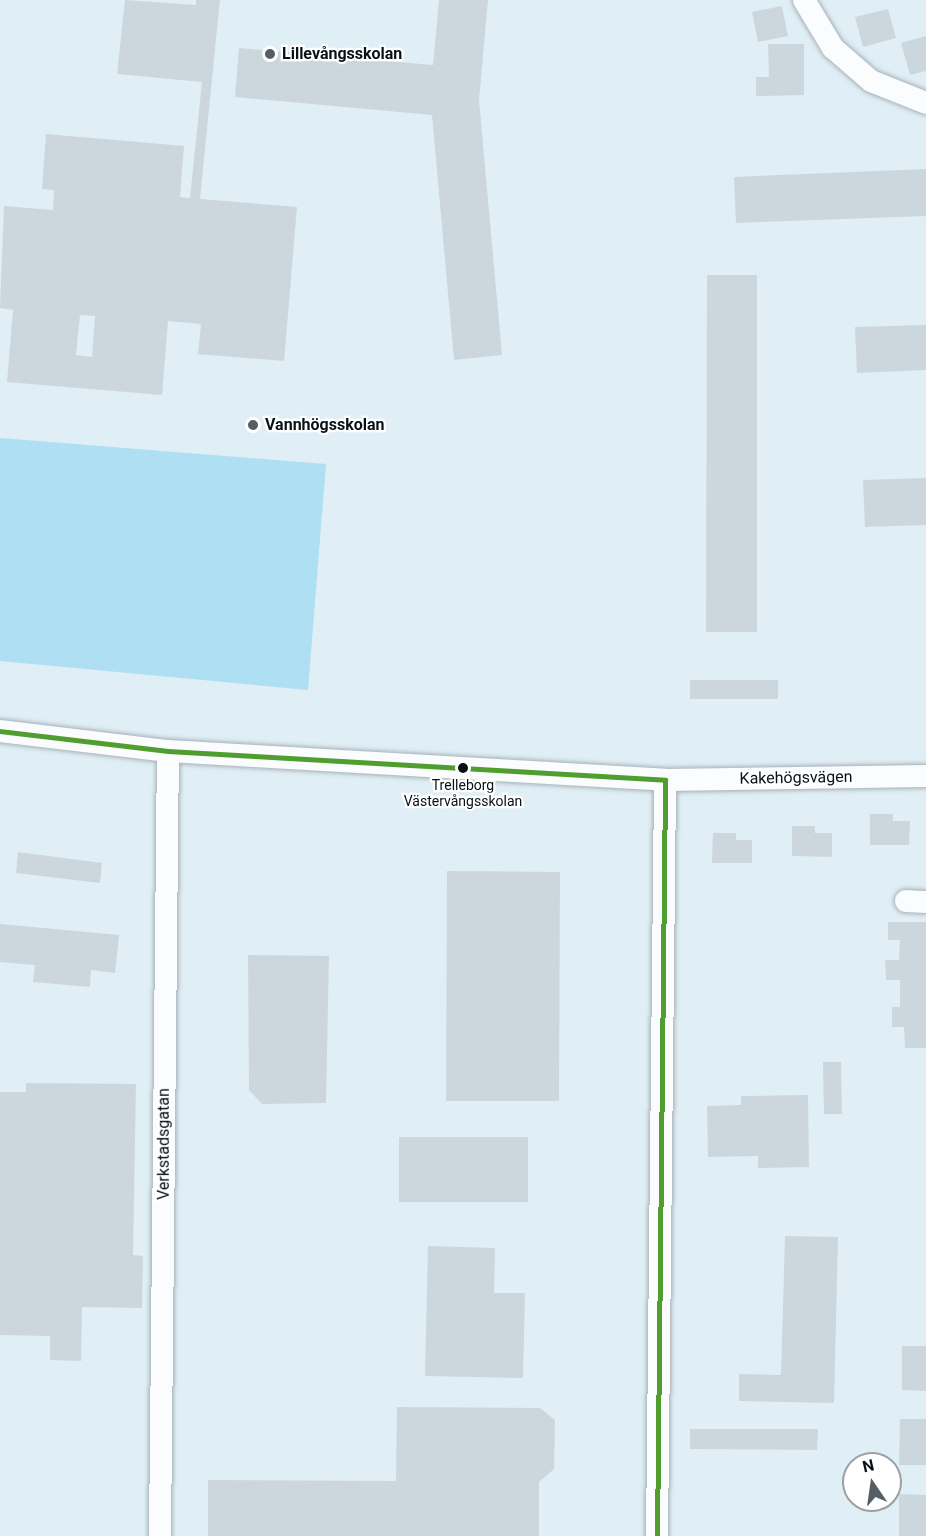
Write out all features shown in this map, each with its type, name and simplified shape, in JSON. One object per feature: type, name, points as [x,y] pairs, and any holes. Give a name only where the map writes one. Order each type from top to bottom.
[{"type":"street","points":[[804,0],[833,48],[871,81],[926,103]]},
{"type":"street","name":"Kakehögsvägen","points":[[0,730],[168,751],[665,780],[926,776]]},
{"type":"street","name":"Verkstadsgatan","points":[[160,1536],[168,751]]},
{"type":"street","points":[[657,1536],[665,780]]},
{"type":"shaded area","points":[[0,438],[326,464],[308,690],[0,661]]},
{"type":"building","points":[[125,0],[196,5],[196,0],[220,0],[200,199],[297,207],[284,361],[198,354],[201,324],[168,321],[162,395],[7,382],[13,310],[0,308],[4,206],[53,210],[54,190],[42,189],[46,134],[184,146],[180,197],[190,198],[202,82],[117,74]],"holes":[[[80,315],[95,316],[92,357],[76,355]]]},
{"type":"building","points":[[439,0],[488,0],[479,100],[502,355],[454,360],[432,115],[235,97],[239,48],[433,65]]},
{"type":"building","points":[[782,6],[788,36],[758,42],[752,12]]},
{"type":"building","points":[[888,9],[896,38],[863,47],[855,17]]},
{"type":"building","points":[[926,36],[926,71],[910,75],[901,43]]},
{"type":"building","points":[[768,44],[804,44],[804,95],[756,96],[756,77],[769,77]]},
{"type":"building","points":[[926,169],[926,216],[736,223],[734,177]]},
{"type":"building","points":[[707,275],[757,275],[757,632],[706,632]]},
{"type":"building","points":[[926,325],[926,370],[857,373],[855,327]]},
{"type":"building","points":[[926,478],[926,525],[865,527],[863,480]]},
{"type":"building","points":[[690,680],[778,680],[778,699],[690,699]]},
{"type":"building","points":[[870,814],[893,814],[893,821],[910,821],[909,845],[870,845]]},
{"type":"building","points":[[792,826],[815,826],[815,833],[832,833],[832,857],[792,856]]},
{"type":"building","points":[[713,833],[736,833],[736,840],[752,840],[752,863],[712,863]]},
{"type":"building","points":[[18,852],[102,863],[100,883],[16,873]]},
{"type":"building","points":[[447,871],[560,872],[559,1101],[446,1101]]},
{"type":"building","points":[[888,922],[926,922],[926,1048],[905,1048],[904,1027],[892,1027],[892,1007],[900,1007],[900,980],[886,980],[885,960],[899,960],[900,940],[888,940]]},
{"type":"building","points":[[0,924],[119,935],[115,973],[91,970],[90,987],[33,982],[35,965],[0,962]]},
{"type":"building","points":[[248,955],[329,956],[326,1103],[262,1104],[249,1090]]},
{"type":"building","points":[[823,1062],[841,1062],[842,1114],[824,1114]]},
{"type":"building","points":[[26,1083],[136,1084],[133,1255],[143,1256],[142,1308],[82,1307],[81,1361],[50,1360],[50,1336],[0,1335],[0,1092],[26,1092]]},
{"type":"building","points":[[808,1095],[809,1167],[758,1168],[758,1156],[708,1157],[707,1106],[741,1105],[741,1096]]},
{"type":"building","points":[[399,1137],[528,1137],[528,1202],[399,1202]]},
{"type":"building","points":[[785,1236],[838,1237],[834,1403],[739,1401],[739,1374],[781,1375]]},
{"type":"building","points":[[428,1246],[495,1248],[494,1293],[525,1293],[523,1378],[425,1376]]},
{"type":"building","points":[[902,1346],[926,1346],[926,1391],[902,1390]]},
{"type":"building","points":[[397,1407],[540,1408],[555,1420],[554,1469],[539,1482],[539,1536],[208,1536],[208,1480],[396,1481]]},
{"type":"building","points":[[900,1419],[926,1419],[926,1465],[902,1465],[902,1452],[899,1452]]},
{"type":"building","points":[[690,1429],[818,1429],[817,1450],[690,1449]]},
{"type":"building","points":[[902,1494],[926,1495],[926,1536],[899,1536]]},
{"type":"transit line","points":[[0,731],[168,751],[665,780]]},
{"type":"transit line","points":[[657,1536],[665,780]]},
{"type":"place","name":"Lillevångsskolan","points":[[270,54]]},
{"type":"place","name":"Vannhögsskolan","points":[[253,425]]},
{"type":"place","name":"Trelleborg Västervångsskolan","points":[[463,768]]}]
